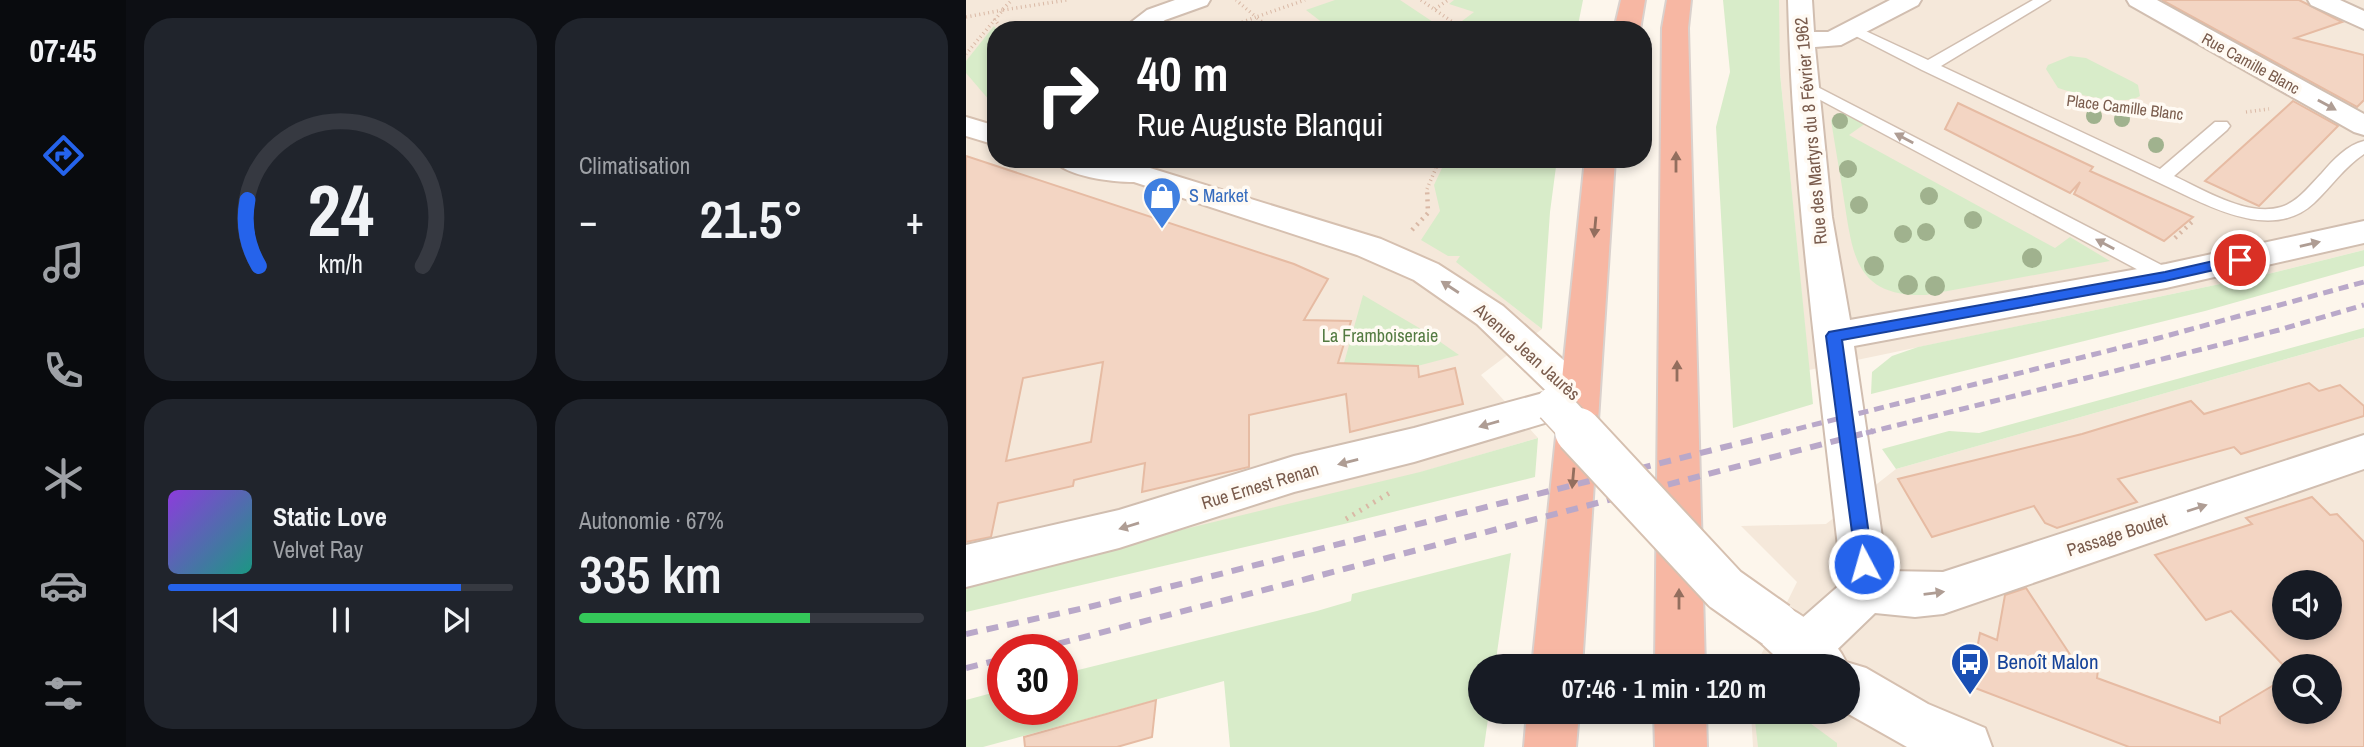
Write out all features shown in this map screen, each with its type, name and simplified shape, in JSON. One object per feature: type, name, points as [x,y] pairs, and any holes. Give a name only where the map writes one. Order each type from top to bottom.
[{"type":"highway","points":[[1607,21],[1610,0]]},
{"type":"highway","points":[[1629,21],[1633,0]]},
{"type":"highway","points":[[1679,0],[1675,28],[1680,654]]},
{"type":"highway","points":[[1558,654],[1599,168]]},
{"type":"highway","points":[[1550,747],[1552,724]]},
{"type":"highway","points":[[1680,724],[1681,747]]},
{"type":"street","points":[[1145,21],[1198,0]]},
{"type":"street","name":"Rue des Martyrs du 8 Février 1962","points":[[1800,0],[1804,85],[1816,217],[1866,591]]},
{"type":"street","points":[[1801,39],[1832,40],[1909,0]]},
{"type":"street","name":"Rue Camille Blanc","points":[[2139,0],[2364,126]]},
{"type":"street","points":[[2320,0],[2364,21]]},
{"type":"street","points":[[966,126],[987,133]]},
{"type":"street","name":"Avenue Jean Jaurès","points":[[1116,168],[1126,182],[1349,258],[1433,304],[1470,328],[1554,405],[1725,589],[1800,647]]},
{"type":"street","name":"Avenue Jean Jaurès","points":[[1116,168],[1369,247],[1426,272],[1461,294],[1490,315],[1575,394],[1744,571],[1800,647]]},
{"type":"street","points":[[1834,336],[2165,276],[2364,232]]},
{"type":"street","name":"Rue Ernest Renan","points":[[966,566],[1119,529],[1294,474],[1414,445],[1554,405]]},
{"type":"street","name":"Passage Boutet","points":[[1866,591],[1915,595],[1942,593],[2364,452]]},
{"type":"street","points":[[1800,647],[1866,591]]},
{"type":"street","points":[[1860,693],[1910,722],[1966,747]]},
{"type":"lane","points":[[1928,67],[2043,0]]},
{"type":"lane","name":"Place Camille Blanc","points":[[1852,30],[2234,209],[2270,214],[2298,206],[2364,146]]},
{"type":"lane","points":[[1804,85],[2165,276]]},
{"type":"lane","points":[[2162,177],[2221,126]]},
{"type":"path","points":[[994,19],[1012,0]]},
{"type":"path","points":[[966,17],[1067,0]]},
{"type":"path","points":[[1236,0],[1261,21]]},
{"type":"path","points":[[1245,21],[1306,0]]},
{"type":"path","points":[[1421,0],[1452,21]]},
{"type":"path","points":[[1435,9],[1448,0]]},
{"type":"path","points":[[966,54],[987,28]]},
{"type":"path","points":[[966,47],[974,45]]},
{"type":"path","points":[[2236,114],[2314,98]]},
{"type":"path","name":"Place Camille Blanc","points":[[2064,100],[2119,110],[2201,115]]},
{"type":"path","points":[[1411,231],[1428,213],[1427,188],[1436,168]]},
{"type":"path","points":[[1346,519],[1401,486]]},
{"type":"shaded area","points":[[966,0],[1519,0],[1515,21],[987,21],[987,168],[1477,168],[1460,260],[1457,262],[1542,329],[1481,375],[1538,438],[1401,478],[966,583]]},
{"type":"shaded area","points":[[1778,0],[2364,0],[2364,250],[2268,274],[1809,370],[1780,73]]},
{"type":"shaded area","points":[[2364,337],[2364,747],[1753,747],[1752,724],[1860,724],[1860,654],[1761,654],[1797,582],[1741,526],[1826,524],[1896,469]]},
{"type":"green space","points":[[1335,0],[1400,0],[1432,21],[1320,21],[1306,10]]},
{"type":"green space","points":[[1454,0],[1583,0],[1579,21],[1462,21],[1474,12],[1449,4]]},
{"type":"green space","points":[[1723,0],[1779,0],[1780,73],[1813,404],[1733,428],[1716,127],[1730,72]]},
{"type":"green space","points":[[987,35],[987,98],[966,73],[966,61]]},
{"type":"green space","points":[[2070,56],[2086,58],[2133,82],[2138,85],[2140,96],[2111,100],[2058,88],[2046,69],[2048,65]]},
{"type":"green space","points":[[1836,115],[1850,116],[1866,123],[1849,135],[2055,248],[2070,237],[2110,261],[1926,295],[1902,294],[1884,289],[1871,280],[1855,255],[1831,120]]},
{"type":"green space","points":[[1442,168],[1556,168],[1542,329],[1456,262],[1460,256],[1448,256],[1421,240],[1440,211],[1434,185]]},
{"type":"green space","points":[[2364,250],[2364,266],[2205,311],[1871,394],[1872,372],[1892,356],[1918,347],[2268,274]]},
{"type":"green space","name":"La Framboiseraie","points":[[1363,295],[1459,355],[1406,369],[1405,365],[1344,363]]},
{"type":"green space","points":[[2364,328],[2364,337],[1896,469],[1882,449],[1949,431],[1979,433]]},
{"type":"green space","points":[[1538,438],[1535,477],[966,612],[966,582],[1420,472]]},
{"type":"green space","points":[[1511,553],[1497,654],[1468,654],[1468,724],[1487,724],[1484,747],[1230,747],[1224,681],[1078,721],[1078,670],[1317,611],[1351,601],[1352,594]]},
{"type":"green space","points":[[987,694],[987,725],[1063,725],[983,747],[966,747],[966,700]]},
{"type":"green space","points":[[1755,724],[1811,724],[1837,743],[1837,747],[1758,747]]},
{"type":"building","points":[[2162,0],[2299,0],[2342,22],[2295,38],[2364,55],[2364,100],[2357,107]]},
{"type":"building","points":[[2293,101],[2338,126],[2259,206],[2205,181]]},
{"type":"building","points":[[1958,103],[2093,167],[2090,171],[2193,217],[2164,241],[2074,194],[2080,182],[2070,193],[1945,129]]},
{"type":"building","points":[[966,156],[987,163],[987,168],[1002,168],[1294,264],[1328,279],[1304,320],[1351,321],[1338,363],[1418,366],[1419,377],[1455,368],[1463,404],[1350,432],[1346,394],[1249,415],[1249,467],[1142,492],[1145,463],[1074,480],[1073,486],[998,503],[991,537],[966,542]],"holes":[[[1103,362],[1091,442],[1006,461],[1023,378]]]},
{"type":"building","points":[[2309,383],[2319,391],[2340,385],[2364,406],[2364,416],[2241,454],[2234,447],[2118,479],[2137,502],[2057,528],[2045,523],[2034,506],[1932,537],[1898,479],[2082,434],[2191,401],[2204,414]]},
{"type":"building","points":[[2312,497],[2330,515],[2337,514],[2364,542],[2364,747],[2129,747],[1970,686],[1980,633],[1997,640],[2005,595],[2026,588],[2075,662],[2098,670],[2097,678],[2220,723],[2220,717],[2272,686],[2272,724],[2342,724],[2342,654],[2272,654],[2231,611],[2206,620],[2155,555],[2252,524],[2246,518]]},
{"type":"building","points":[[1156,700],[1152,737],[1117,747],[1025,747],[1024,737],[1067,725],[1078,725],[1078,722]]},
{"type":"railway","points":[[1781,433],[2155,339],[2364,282]]},
{"type":"railway","points":[[1866,433],[2279,330],[2364,305]]},
{"type":"railway","points":[[966,634],[1089,607],[1788,431]]},
{"type":"railway","points":[[1078,639],[1873,431]]},
{"type":"railway","points":[[966,668],[987,663]]},
{"type":"place","name":"S Market","points":[[1162,230]]},
{"type":"place","name":"Benoît Malon","points":[[1970,696]]},
{"type":"route","points":[[1864,564],[1834,336],[1883,329],[2240,260]]}]
